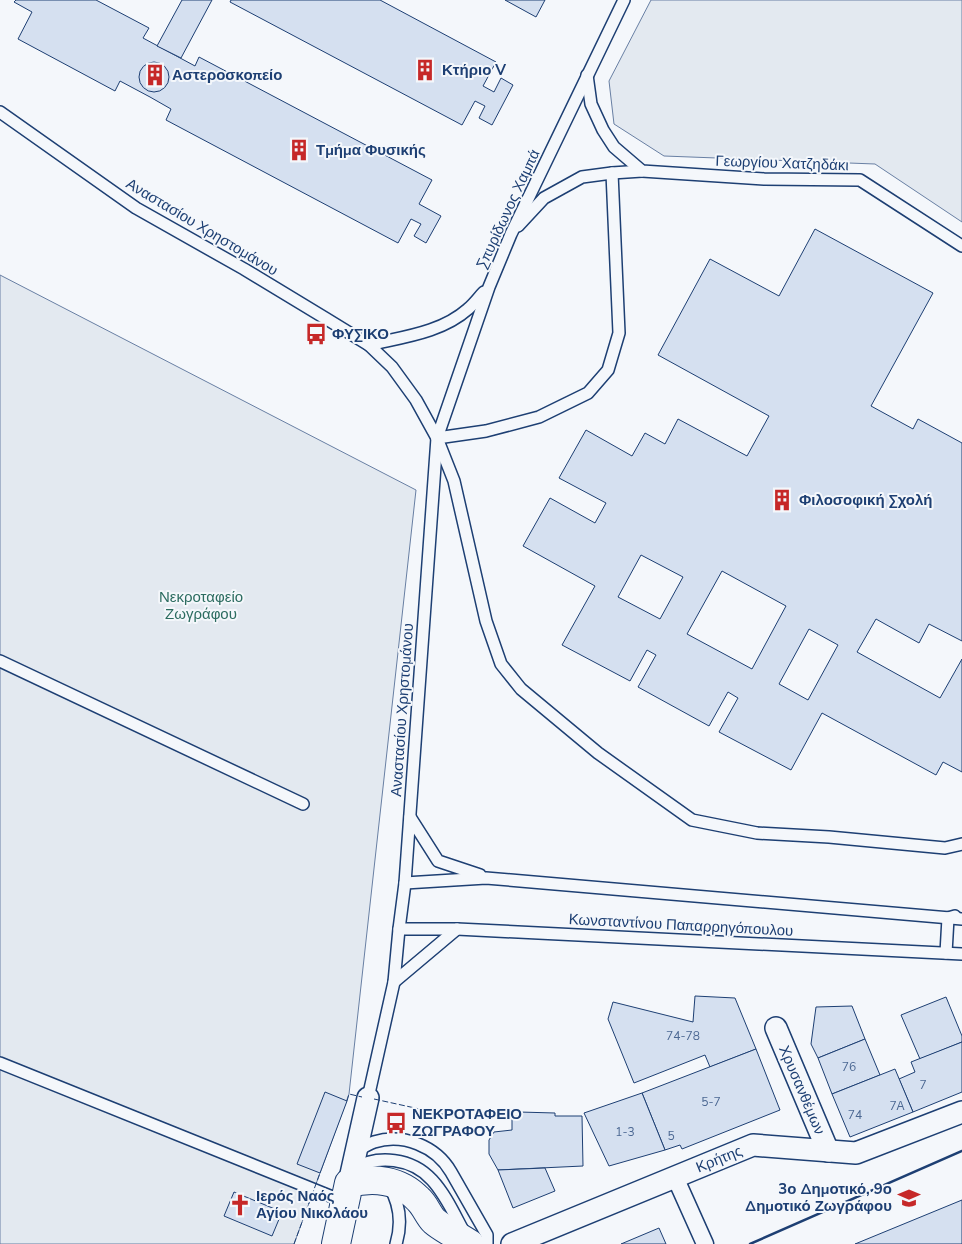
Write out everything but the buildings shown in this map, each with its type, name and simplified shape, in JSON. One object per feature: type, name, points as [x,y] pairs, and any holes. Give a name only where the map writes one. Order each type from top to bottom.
[{"type":"street","name":"Χρυσανθέμων","points":[[776,1028],[828,1151]]},
{"type":"street","points":[[336,1244],[368,1098]]},
{"type":"street","name":"Κρήτης","points":[[512,1244],[753,1146],[856,1153],[962,1112]]},
{"type":"street","points":[[351,1176],[386,1181],[398,1185],[419,1199],[434,1221],[471,1244]]},
{"type":"street","points":[[675,1178],[705,1244]]},
{"type":"lane","name":"Σπυρίδωνος Χαμπά","points":[[437,438],[489,286],[511,234],[624,0]]},
{"type":"lane","points":[[587,75],[591,104],[603,130],[614,147],[642,171]]},
{"type":"lane","name":"Αναστασίου Χρηστομάνου","points":[[0,112],[136,208],[244,269],[368,345],[392,367],[405,383],[437,438],[405,883],[394,982],[368,1098]]},
{"type":"lane","name":"Γεωργίου Χατζηδάκι","points":[[511,234],[544,198],[582,177],[642,171],[764,179],[860,180],[962,246]]},
{"type":"lane","points":[[612,173],[619,333],[608,370],[588,393],[539,417],[486,431],[437,438],[454,481],[486,621],[500,664],[521,689],[598,754],[692,820],[757,833],[829,837],[945,848],[962,844]]},
{"type":"lane","points":[[368,345],[428,332],[450,322],[468,310],[489,286]]},
{"type":"lane","points":[[0,661],[303,804]]},
{"type":"lane","points":[[410,817],[438,861],[486,878]]},
{"type":"lane","name":"Κωνσταντίνου Παπαρρηγόπουλου","points":[[405,883],[486,878],[962,918]]},
{"type":"lane","points":[[946,953],[948,918],[962,914]]},
{"type":"lane","name":"Κωνσταντίνου Παπαρρηγόπουλου","points":[[399,929],[457,929],[962,954]]},
{"type":"lane","points":[[394,982],[457,929]]},
{"type":"lane","points":[[0,1062],[351,1176]]},
{"type":"lane","points":[[351,1176],[373,1143],[395,1140],[418,1144],[432,1152],[451,1172],[487,1236],[487,1244]]},
{"type":"lane","points":[[351,1176],[369,1162],[380,1160],[403,1162],[419,1169],[440,1189],[471,1244]]},
{"type":"lane","points":[[386,1181],[394,1196],[399,1212],[399,1235],[396,1244]]},
{"type":"green space","points":[[651,0],[962,0],[962,222],[875,164],[664,156],[614,124],[609,81]]},
{"type":"green space","name":"Νεκροταφείο Ζωγράφου","points":[[0,275],[416,490],[349,1094],[294,1244],[0,1244]]},
{"type":"fence","points":[[347,1101],[349,1094],[362,1097]]},
{"type":"fence","points":[[374,1099],[456,1117]]},
{"type":"fence","points":[[294,1244],[320,1173]]},
{"type":"wall","points":[[750,1244],[962,1151]]},
{"type":"place","name":"Κτήριο V","points":[[425,70]]},
{"type":"place","name":"Αστεροσκοπείο","points":[[155,75]]},
{"type":"place","name":"Τμήμα Φυσικής","points":[[299,150]]},
{"type":"place","name":"ΦΥΣΙΚΟ","points":[[316,334]]},
{"type":"place","name":"Φιλοσοφική Σχολή","points":[[782,500]]},
{"type":"place","name":"ΝΕΚΡΟΤΑΦΕΙΟ ΖΩΓΡΑΦΟΥ","points":[[396,1123]]},
{"type":"place","name":"3ο Δημοτικό, 9ο Δημοτικό Ζωγράφου","points":[[909,1198]]},
{"type":"place","name":"Ιερός Ναός Αγίου Νικολάου","points":[[240,1205]]}]
